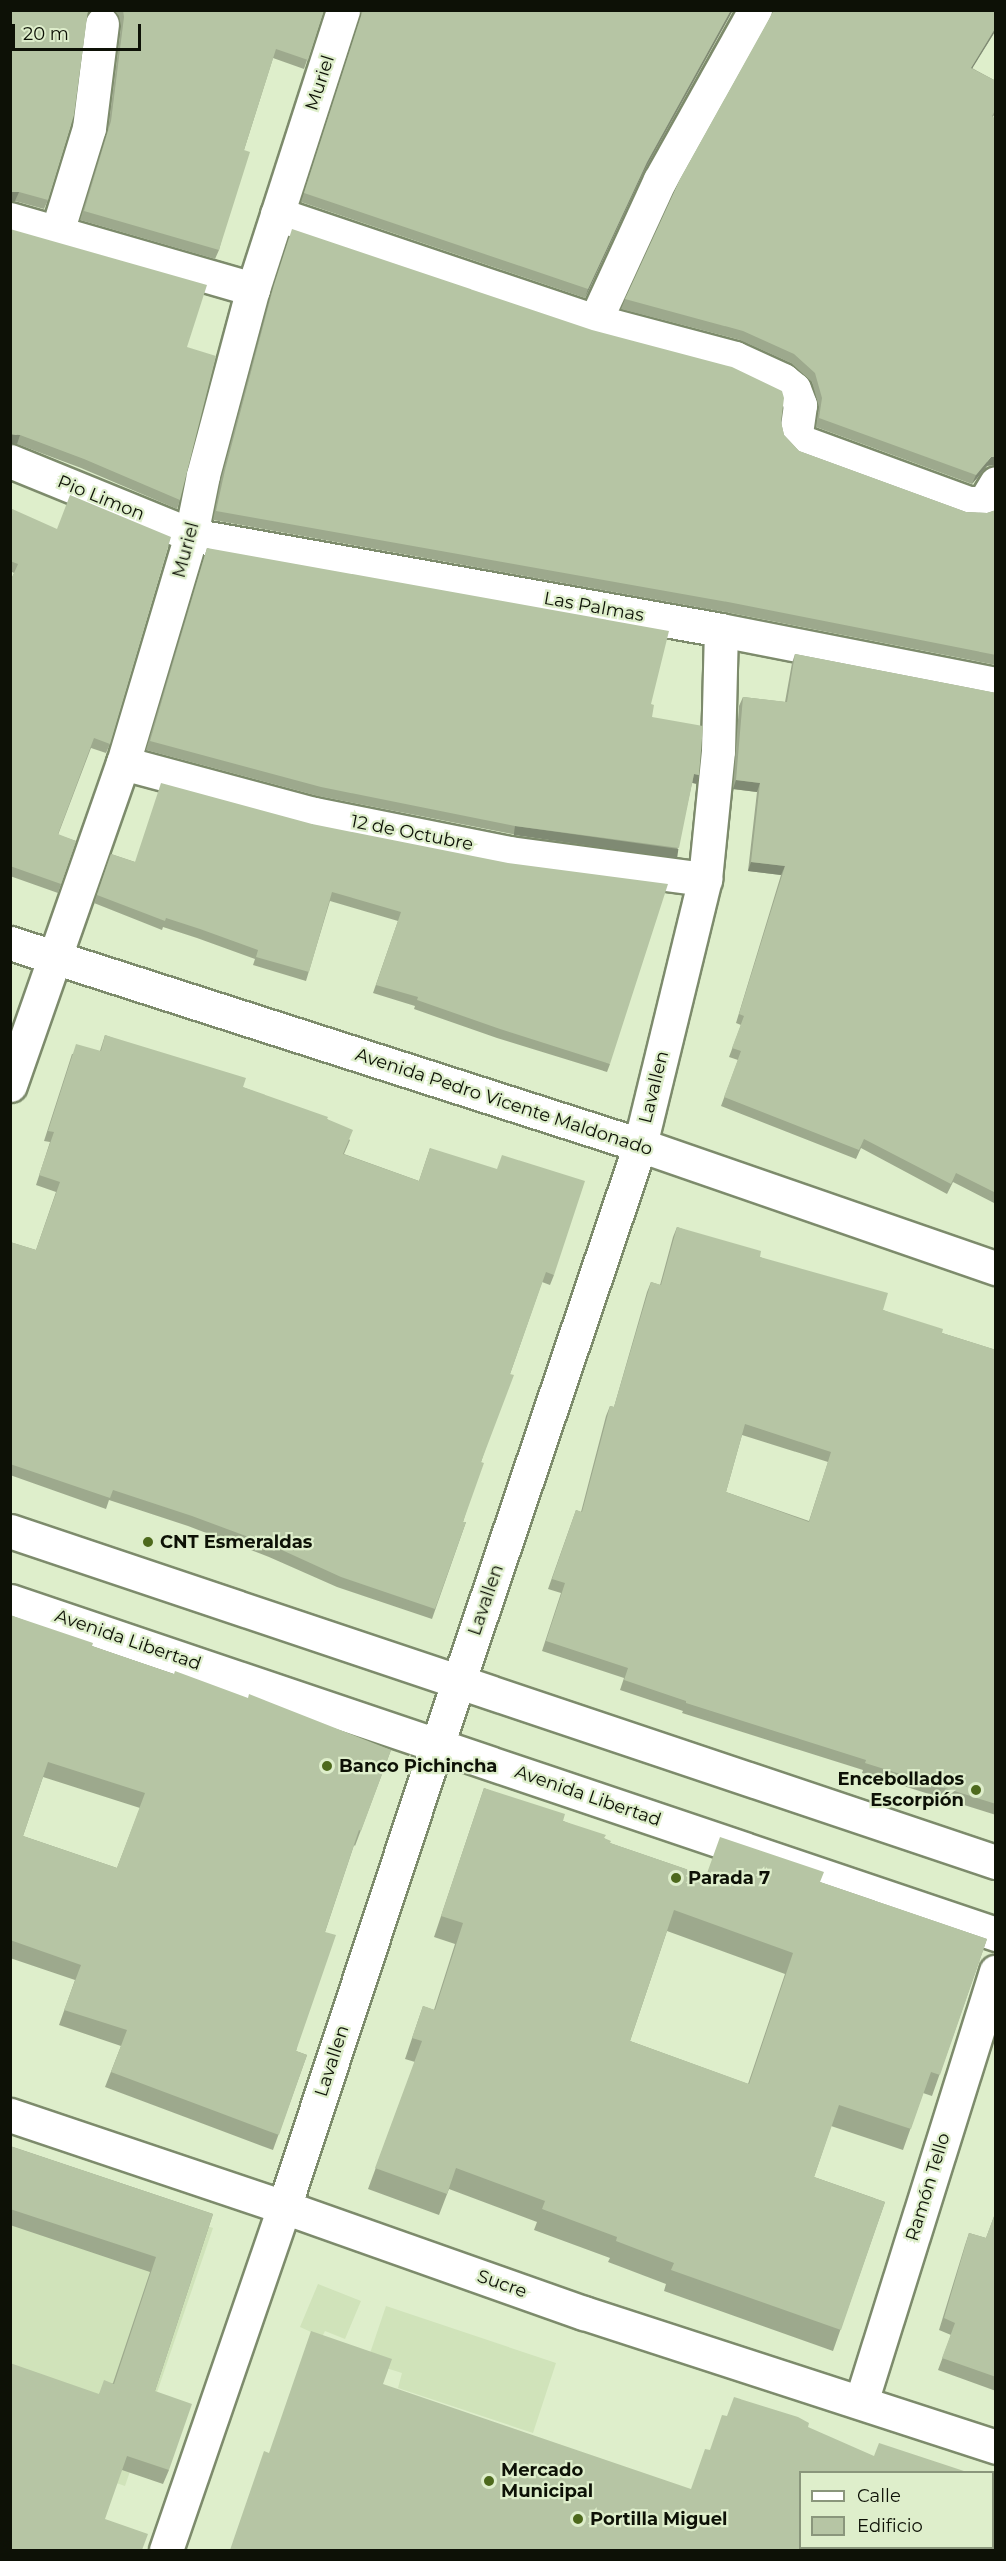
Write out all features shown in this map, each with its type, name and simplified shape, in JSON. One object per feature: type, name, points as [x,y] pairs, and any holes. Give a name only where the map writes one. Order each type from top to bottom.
[{"type":"street","name":"Muriel","points":[[10,1085],[123,763],[191,535],[203,475],[253,289],[343,10]]},
{"type":"street","points":[[595,321],[660,180],[755,10]]},
{"type":"street","points":[[57,232],[89,128],[102,24]]},
{"type":"street","points":[[277,214],[595,321],[735,358],[783,380],[794,389],[799,398],[796,434],[802,442],[969,503],[984,503],[996,483]]},
{"type":"street","points":[[10,219],[253,289]]},
{"type":"street","name":"Pio Limon","points":[[10,461],[191,535]]},
{"type":"street","name":"Las Palmas","points":[[191,535],[721,630],[996,684]]},
{"type":"street","name":"Lavallen","points":[[166,2550],[284,2207],[436,1745],[640,1146],[705,879],[718,751],[721,630]]},
{"type":"street","name":"12 de Octubre","points":[[123,763],[314,814],[463,844],[509,853],[705,879]]},
{"type":"street","name":"Avenida Pedro Vicente Maldonado","points":[[10,943],[640,1146],[996,1268]]},
{"type":"street","points":[[10,1531],[996,1862]]},
{"type":"street","name":"Avenida Libertad","points":[[10,1600],[996,1934]]},
{"type":"street","name":"Ramón Tello","points":[[861,2402],[996,1972]]},
{"type":"street","name":"Sucre","points":[[10,2115],[284,2207],[584,2313],[996,2447]]},
{"type":"shaded area","points":[[11,2160],[213,2228],[125,2486],[11,2447]]},
{"type":"shaded area","points":[[318,2284],[361,2301],[345,2339],[325,2331],[322,2337],[300,2327]]},
{"type":"shaded area","points":[[386,2306],[556,2363],[533,2433],[398,2388],[402,2373],[367,2362]]},
{"type":"building","points":[[10,10],[88,10],[74,115],[48,200],[19,192],[10,192]]},
{"type":"building","points":[[123,10],[324,10],[308,60],[276,49],[244,150],[250,152],[219,250],[84,211],[111,121]]},
{"type":"building","points":[[363,10],[731,10],[647,162],[588,289],[304,193]]},
{"type":"building","points":[[774,10],[996,10],[996,27],[971,68],[996,81],[996,109],[992,116],[996,119],[996,456],[991,457],[976,475],[819,418],[822,398],[815,373],[794,354],[743,331],[625,299],[680,179]]},
{"type":"building","points":[[10,229],[207,285],[187,347],[216,356],[180,500],[84,459],[20,435],[10,434]]},
{"type":"building","points":[[292,229],[592,330],[732,367],[782,391],[784,398],[781,422],[784,435],[799,451],[966,512],[987,513],[996,510],[996,655],[728,602],[216,511],[274,285]]},
{"type":"building","points":[[70,495],[171,537],[110,744],[94,738],[58,834],[76,841],[61,884],[10,866],[10,582],[18,564],[10,561],[10,508],[57,529]]},
{"type":"building","points":[[207,548],[669,631],[651,704],[654,705],[652,717],[703,726],[699,775],[694,774],[679,848],[515,826],[321,787],[150,741]]},
{"type":"building","points":[[795,654],[996,693],[996,1193],[956,1173],[951,1184],[864,1139],[859,1150],[724,1097],[741,1051],[732,1048],[744,1016],[739,1014],[785,866],[751,862],[760,783],[736,780],[743,697],[787,702]]},
{"type":"building","points":[[161,783],[312,824],[508,863],[668,884],[610,1064],[500,1029],[417,1000],[418,997],[376,985],[401,912],[332,892],[309,972],[256,957],[258,950],[166,918],[165,921],[97,895],[111,854],[135,862]]},
{"type":"building","points":[[105,1035],[246,1078],[243,1087],[328,1117],[327,1119],[353,1130],[343,1154],[419,1181],[430,1148],[497,1169],[502,1155],[585,1181],[554,1275],[546,1272],[510,1374],[514,1375],[481,1462],[484,1463],[463,1522],[466,1522],[435,1609],[341,1577],[273,1546],[192,1516],[113,1490],[110,1498],[10,1464],[10,1242],[36,1250],[60,1182],[39,1175],[54,1132],[48,1131],[76,1044],[101,1051]]},
{"type":"building","points":[[677,1227],[761,1251],[760,1257],[888,1293],[883,1310],[943,1329],[942,1333],[996,1350],[996,1804],[686,1703],[686,1701],[624,1680],[628,1668],[546,1641],[565,1583],[552,1579],[576,1510],[582,1512],[610,1406],[614,1407],[651,1282],[661,1285]],"holes":[[[745,1424],[831,1452],[809,1522],[726,1492]]]},
{"type":"building","points":[[10,1615],[174,1674],[175,1671],[248,1698],[249,1694],[391,1750],[361,1831],[359,1830],[325,1932],[336,1935],[296,2051],[307,2055],[279,2135],[111,2072],[127,2030],[64,2010],[81,1965],[10,1940]],"holes":[[[48,1762],[145,1793],[117,1868],[23,1836]]]},
{"type":"building","points":[[484,1788],[565,1814],[563,1821],[606,1835],[604,1838],[611,1841],[610,1843],[706,1876],[720,1837],[824,1872],[820,1882],[987,1939],[940,2075],[931,2072],[911,2129],[839,2105],[814,2177],[885,2202],[841,2330],[671,2270],[674,2263],[616,2241],[617,2237],[542,2209],[545,2201],[456,2168],[447,2194],[375,2168],[422,2041],[412,2038],[423,2006],[435,2010],[463,1923],[441,1916]],"holes":[[[674,1910],[793,1953],[749,2084],[630,2041]]]},
{"type":"building","points":[[10,2146],[213,2214],[155,2391],[192,2404],[169,2470],[127,2456],[105,2519],[148,2534],[142,2550],[10,2550],[10,2363],[99,2394],[104,2380],[114,2384],[156,2257],[10,2209]]},
{"type":"building","points":[[996,2211],[996,2377],[942,2358],[955,2323],[944,2318],[969,2233],[986,2238]]},
{"type":"building","points":[[311,2331],[392,2359],[383,2384],[691,2489],[705,2449],[710,2450],[722,2415],[727,2416],[734,2397],[798,2417],[809,2423],[808,2427],[874,2456],[879,2443],[964,2471],[799,2471],[799,2549],[994,2549],[994,2481],[996,2482],[996,2550],[230,2550],[264,2451],[269,2453]]},
{"type":"place","name":"CNT Esmeraldas","points":[[148,1542]]},
{"type":"place","name":"Banco Pichincha","points":[[327,1766]]},
{"type":"place","name":"Encebollados Escorpión","points":[[976,1790]]},
{"type":"place","name":"Parada 7","points":[[676,1878]]},
{"type":"place","name":"Mercado Municipal","points":[[489,2481]]},
{"type":"place","name":"Portilla Miguel","points":[[578,2519]]}]
